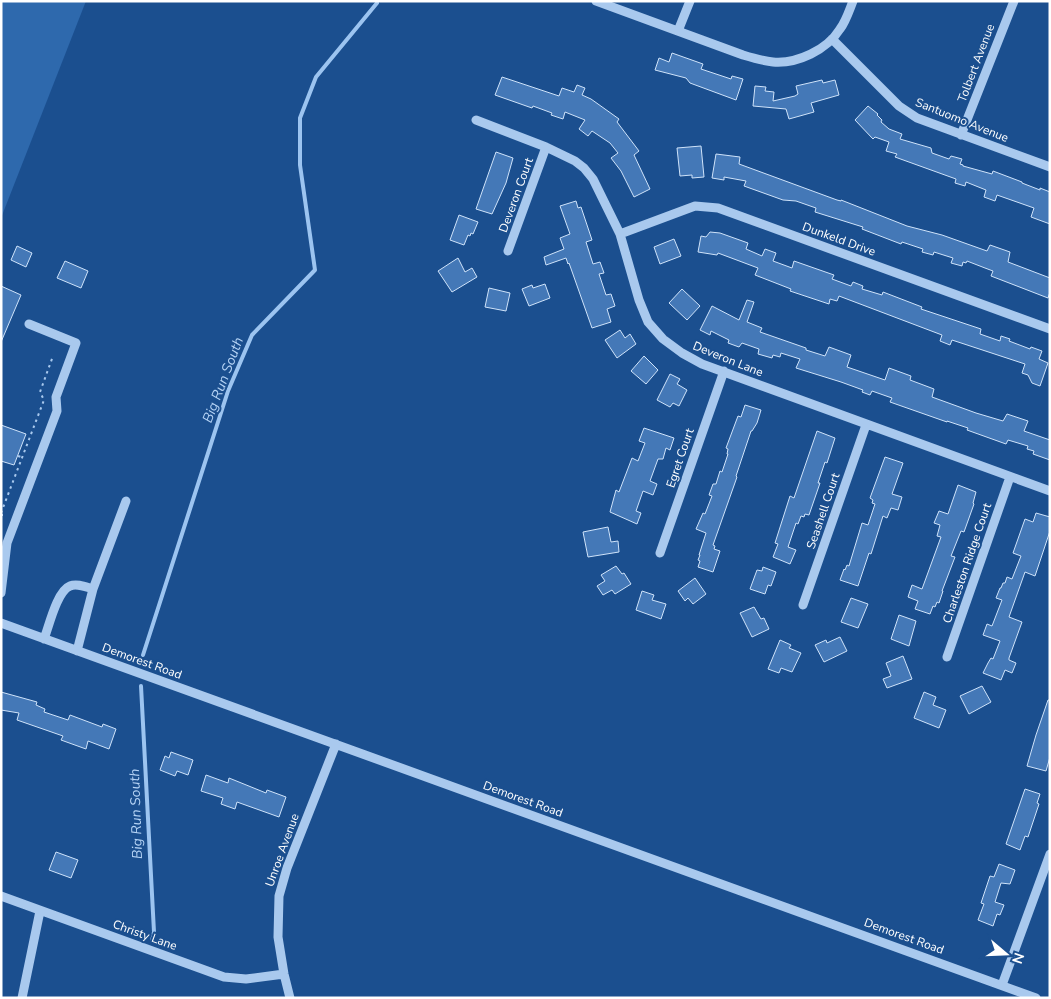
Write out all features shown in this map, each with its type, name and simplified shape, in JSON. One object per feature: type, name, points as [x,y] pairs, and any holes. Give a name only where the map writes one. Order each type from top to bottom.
[{"type":"street","points":[[596,1],[760,60],[775,63],[804,57],[819,50],[832,40],[840,29],[853,1]]},
{"type":"street","points":[[678,31],[690,1]]},
{"type":"street","name":"Tolbert Avenue","points":[[961,135],[1014,1]]},
{"type":"street","name":"Santuomo Avenue","points":[[832,40],[899,106],[917,118],[1050,167]]},
{"type":"street","name":"Deveron Lane","points":[[476,120],[546,147],[575,161],[584,168],[593,179],[620,234],[639,300],[648,322],[663,339],[682,353],[702,364],[1050,491]]},
{"type":"street","name":"Deveron Court","points":[[508,251],[546,147]]},
{"type":"street","name":"Dunkeld Drive","points":[[620,234],[695,206],[718,208],[1050,329]]},
{"type":"street","points":[[1,593],[7,543],[57,411],[56,397],[76,343],[29,324]]},
{"type":"street","name":"Egret Court","points":[[660,553],[724,371]]},
{"type":"street","name":"Seashell Court","points":[[803,605],[866,425]]},
{"type":"street","name":"Charleston Ridge Court","points":[[947,657],[1010,477]]},
{"type":"street","points":[[77,651],[93,589],[126,501]]},
{"type":"street","points":[[44,639],[58,600],[65,589],[71,585],[79,585],[93,589]]},
{"type":"street","name":"Demorest Road","points":[[1,624],[1036,998]]},
{"type":"street","name":"Unroe Avenue","points":[[290,998],[278,937],[279,896],[287,868],[336,744]]},
{"type":"street","points":[[1008,998],[1007,987],[1050,854]]},
{"type":"street","name":"Christy Lane","points":[[1,896],[224,977],[246,979],[284,974]]},
{"type":"street","points":[[22,998],[40,911]]},
{"type":"path","points":[[2,515],[44,400],[40,392],[53,356]]},
{"type":"path","points":[[18,456],[23,458]]},
{"type":"shaded area","points":[[1,1],[86,1],[1,218]]},
{"type":"building","points":[[672,53],[703,64],[701,69],[731,79],[732,76],[743,79],[736,100],[690,83],[686,78],[655,70],[659,58],[669,62]]},
{"type":"building","points":[[502,77],[559,96],[562,88],[574,92],[577,85],[585,88],[582,95],[591,99],[619,119],[617,122],[639,151],[634,155],[650,189],[634,197],[621,171],[611,158],[618,153],[610,143],[592,131],[588,136],[579,129],[585,120],[565,112],[563,119],[533,106],[532,108],[495,95]]},
{"type":"building","points":[[822,80],[823,83],[835,80],[839,95],[811,103],[814,112],[789,119],[786,109],[753,106],[755,86],[766,87],[765,91],[774,92],[773,101],[795,96],[798,94],[796,86]]},
{"type":"building","points":[[868,106],[878,114],[882,120],[881,122],[889,129],[902,134],[900,139],[931,148],[932,153],[949,159],[951,156],[962,159],[960,164],[963,166],[992,174],[993,171],[1040,190],[1040,188],[1050,192],[1050,224],[1031,217],[1034,208],[997,195],[995,201],[984,197],[986,190],[966,182],[965,186],[955,183],[956,179],[895,157],[897,154],[886,151],[889,142],[875,137],[873,139],[855,120]]},
{"type":"building","points":[[701,146],[704,177],[680,176],[677,148]]},
{"type":"building","points":[[496,152],[513,158],[506,183],[492,214],[476,209]]},
{"type":"building","points":[[716,154],[740,157],[739,164],[841,200],[907,226],[942,235],[987,251],[990,245],[1010,252],[1008,262],[1050,278],[1048,298],[991,276],[993,271],[967,261],[966,263],[963,262],[962,266],[951,263],[953,258],[934,252],[933,255],[922,252],[923,249],[902,242],[901,244],[862,229],[863,227],[815,212],[816,208],[796,201],[783,200],[744,186],[746,181],[724,177],[724,180],[712,178]]},
{"type":"building","points":[[576,201],[578,208],[581,207],[592,240],[586,242],[593,264],[600,262],[604,273],[599,274],[606,295],[611,294],[615,306],[607,309],[611,322],[592,328],[566,258],[546,265],[544,257],[564,249],[560,238],[570,234],[560,206]]},
{"type":"building","points":[[459,215],[478,222],[473,234],[468,235],[464,245],[450,240]]},
{"type":"building","points":[[710,232],[720,233],[748,243],[746,249],[762,256],[765,249],[776,253],[773,261],[792,268],[794,261],[834,275],[832,279],[851,286],[853,282],[863,286],[862,289],[882,295],[883,292],[922,307],[921,309],[981,329],[980,334],[1000,341],[1001,336],[1030,349],[1031,347],[1042,351],[1039,359],[1048,363],[1040,386],[1032,383],[1028,375],[1022,373],[1025,364],[952,340],[950,345],[940,341],[942,335],[839,296],[837,301],[830,299],[829,304],[790,291],[791,289],[755,275],[758,268],[718,253],[717,255],[698,252],[701,236],[706,237]]},
{"type":"building","points":[[674,239],[681,256],[660,264],[654,247]]},
{"type":"building","points":[[17,246],[32,253],[26,267],[11,260]]},
{"type":"building","points":[[458,258],[465,272],[472,268],[477,277],[452,292],[438,271]]},
{"type":"building","points":[[65,261],[88,271],[81,288],[57,278]]},
{"type":"building","points":[[545,284],[550,298],[529,306],[522,289],[532,285],[533,288]]},
{"type":"building","points":[[1,286],[21,295],[1,342]]},
{"type":"building","points":[[489,288],[510,293],[506,311],[485,307]]},
{"type":"building","points":[[682,289],[700,306],[687,320],[669,303]]},
{"type":"building","points":[[747,300],[754,302],[747,322],[762,328],[760,332],[825,356],[829,347],[851,355],[847,367],[885,380],[889,368],[911,376],[910,380],[934,389],[932,397],[976,413],[1003,421],[1007,414],[1028,421],[1024,431],[1050,440],[1050,460],[1033,454],[1034,451],[1027,449],[1028,446],[1008,440],[1006,444],[967,430],[968,428],[890,402],[892,398],[872,391],[870,395],[862,392],[863,390],[796,368],[800,359],[781,353],[780,357],[773,355],[772,358],[758,354],[759,349],[742,343],[739,347],[728,343],[729,340],[711,331],[710,335],[700,330],[712,306],[739,320]]},
{"type":"building","points":[[620,330],[625,338],[630,334],[636,344],[617,358],[605,340]]},
{"type":"building","points":[[644,356],[658,370],[646,384],[631,371]]},
{"type":"building","points":[[670,374],[680,379],[677,384],[687,390],[679,406],[673,403],[670,407],[657,400]]},
{"type":"building","points":[[745,405],[761,410],[757,423],[751,431],[713,545],[715,546],[714,549],[720,551],[713,572],[698,567],[699,555],[706,533],[696,529],[703,513],[705,514],[712,496],[709,495],[713,484],[716,484],[720,471],[722,472],[728,454],[728,449],[726,448],[738,416],[741,417]]},
{"type":"building","points":[[1,425],[26,434],[14,465],[1,461]]},
{"type":"building","points":[[644,428],[674,438],[670,450],[666,448],[663,459],[658,459],[650,481],[657,484],[653,495],[643,491],[636,511],[641,513],[637,524],[610,512],[616,490],[619,492],[632,458],[638,461],[645,443],[639,441]]},
{"type":"building","points":[[817,431],[835,438],[827,463],[825,462],[809,515],[801,516],[798,524],[796,523],[788,547],[796,550],[790,564],[773,557],[778,544],[775,543],[790,496],[794,498]]},
{"type":"building","points":[[885,457],[903,463],[892,494],[902,497],[898,510],[891,508],[887,518],[883,516],[858,586],[840,580],[844,569],[847,565],[849,566],[862,523],[868,525],[875,504],[872,503],[873,500],[870,498]]},
{"type":"building","points":[[958,485],[976,492],[974,504],[964,532],[961,531],[951,556],[955,557],[939,603],[937,602],[935,607],[933,606],[930,614],[915,609],[918,601],[908,597],[912,585],[922,589],[941,537],[937,536],[940,525],[934,523],[939,511],[948,514]]},
{"type":"building","points":[[1036,513],[1050,517],[1050,531],[1035,576],[1025,572],[1009,617],[1022,622],[1009,658],[1009,660],[1016,663],[1012,673],[1005,670],[1001,680],[983,673],[991,658],[993,659],[1000,641],[983,635],[987,624],[992,626],[1002,600],[996,598],[1000,588],[1005,583],[1007,577],[1012,579],[1021,556],[1013,553],[1025,519],[1033,522]]},
{"type":"building","points":[[608,527],[611,542],[618,541],[619,552],[588,557],[583,532]]},
{"type":"building","points":[[616,566],[622,574],[624,573],[631,584],[615,594],[612,590],[603,595],[597,586],[605,581],[601,575]]},
{"type":"building","points":[[763,567],[776,572],[771,586],[768,585],[765,594],[750,589],[757,570],[762,571]]},
{"type":"building","points":[[695,578],[706,594],[693,604],[688,598],[685,601],[678,591]]},
{"type":"building","points":[[642,591],[654,595],[652,600],[666,604],[661,619],[636,610]]},
{"type":"building","points":[[851,598],[868,604],[858,628],[841,622]]},
{"type":"building","points":[[754,607],[761,619],[764,618],[769,629],[752,637],[740,613]]},
{"type":"building","points":[[899,615],[916,621],[909,646],[891,639]]},
{"type":"building","points":[[840,637],[847,651],[824,662],[815,645],[826,640],[827,643]]},
{"type":"building","points":[[780,640],[791,645],[789,648],[801,653],[792,672],[781,668],[779,673],[768,669]]},
{"type":"building","points":[[903,656],[912,679],[887,688],[883,679],[891,676],[886,663]]},
{"type":"building","points":[[982,686],[991,702],[969,714],[960,696]]},
{"type":"building","points":[[1,692],[37,702],[36,705],[45,709],[44,712],[68,720],[70,715],[102,727],[103,724],[116,729],[109,749],[88,741],[86,749],[61,740],[63,736],[17,720],[19,713],[1,710]]},
{"type":"building","points":[[924,692],[936,697],[933,705],[946,710],[939,728],[914,718]]},
{"type":"building","points":[[1048,700],[1050,700],[1050,757],[1046,771],[1027,766]]},
{"type":"building","points":[[171,752],[193,760],[188,775],[177,771],[175,776],[160,770],[165,756],[169,758]]},
{"type":"building","points":[[206,775],[228,783],[229,778],[266,793],[267,790],[286,797],[279,817],[237,802],[235,809],[221,804],[223,798],[201,791]]},
{"type":"building","points":[[1025,789],[1040,794],[1037,803],[1039,804],[1028,837],[1025,836],[1020,850],[1006,844]]},
{"type":"building","points":[[56,852],[78,860],[71,878],[49,870]]},
{"type":"building","points":[[999,864],[1015,870],[1010,884],[1001,883],[995,902],[1004,905],[1000,915],[997,914],[993,926],[978,920],[984,904],[981,903],[990,876],[994,877]]},
{"type":"waterway","name":"Big Run South","points":[[143,655],[228,391],[252,335],[315,270],[300,165],[300,118],[316,77],[377,3]]},
{"type":"waterway","name":"Big Run South","points":[[141,686],[154,932],[152,941]]}]
